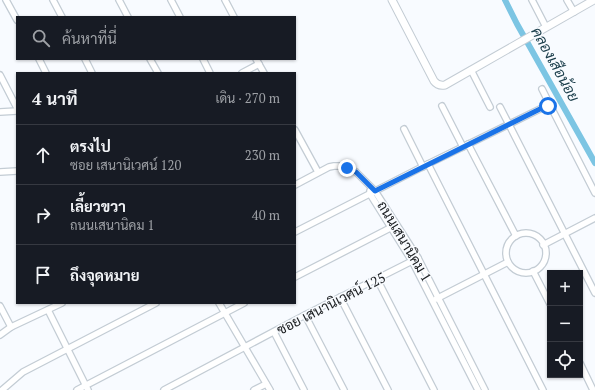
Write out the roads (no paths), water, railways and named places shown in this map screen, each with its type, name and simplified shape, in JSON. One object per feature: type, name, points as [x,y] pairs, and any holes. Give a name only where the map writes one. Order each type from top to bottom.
[{"type":"main road","points":[[392,0],[436,83],[442,86],[594,0]]},
{"type":"street","points":[[6,0],[16,18]]},
{"type":"street","points":[[54,0],[62,16]]},
{"type":"street","points":[[119,0],[127,16]]},
{"type":"street","points":[[171,0],[179,16]]},
{"type":"street","points":[[225,0],[233,16]]},
{"type":"street","points":[[532,0],[546,27]]},
{"type":"street","points":[[567,0],[574,12]]},
{"type":"street","points":[[40,60],[46,72]]},
{"type":"street","points":[[86,60],[92,72]]},
{"type":"street","points":[[151,60],[157,72]]},
{"type":"street","points":[[204,60],[210,72]]},
{"type":"street","points":[[243,72],[258,62],[263,72]]},
{"type":"street","points":[[472,70],[490,107]]},
{"type":"street","points":[[0,75],[16,108]]},
{"type":"street","points":[[542,89],[550,108],[595,193]]},
{"type":"street","points":[[442,106],[516,236]]},
{"type":"street","points":[[500,107],[595,293]]},
{"type":"street","points":[[296,231],[509,124],[544,107],[550,108]]},
{"type":"street","points":[[0,112],[16,110]]},
{"type":"street","points":[[404,129],[426,165],[543,390]]},
{"type":"street","points":[[296,132],[318,172]]},
{"type":"street","name":"ถนนเสนานิคม 1","points":[[296,184],[318,172],[334,166],[347,168],[356,172],[369,185],[372,193],[394,226],[418,258],[485,390]]},
{"type":"street","points":[[0,172],[16,171]]},
{"type":"street","points":[[543,245],[595,218]]},
{"type":"street","points":[[296,276],[394,226]]},
{"type":"street","name":"ถนนเสนานิคม 1","points":[[394,226],[478,390]]},
{"type":"street","points":[[521,234],[531,234],[540,240],[545,249],[545,258],[541,266],[528,273],[516,270],[512,267],[506,257],[506,251],[511,240],[516,236],[521,234]]},
{"type":"street","name":"ซอย เสนานิเวศน์ 125","points":[[164,390],[418,258]]},
{"type":"street","points":[[438,298],[508,262]]},
{"type":"street","points":[[533,271],[547,298]]},
{"type":"street","points":[[377,279],[434,390]]},
{"type":"street","points":[[340,298],[388,390]]},
{"type":"street","name":"ถนนเสนานิคม 1","points":[[432,301],[438,298]]},
{"type":"street","points":[[0,335],[11,327],[60,304]]},
{"type":"street","points":[[2,390],[23,372],[154,304]]},
{"type":"street","points":[[220,304],[270,390]]},
{"type":"street","points":[[76,390],[87,388],[242,304]]},
{"type":"street","points":[[0,306],[11,327]]},
{"type":"street","points":[[48,310],[87,388]]},
{"type":"street","points":[[305,316],[344,390]]},
{"type":"street","points":[[274,332],[304,390]]},
{"type":"street","points":[[583,370],[593,390]]},
{"type":"street","points":[[254,390],[266,384]]},
{"type":"waterway","name":"คลองเสือน้อย","points":[[505,0],[595,163]]}]
